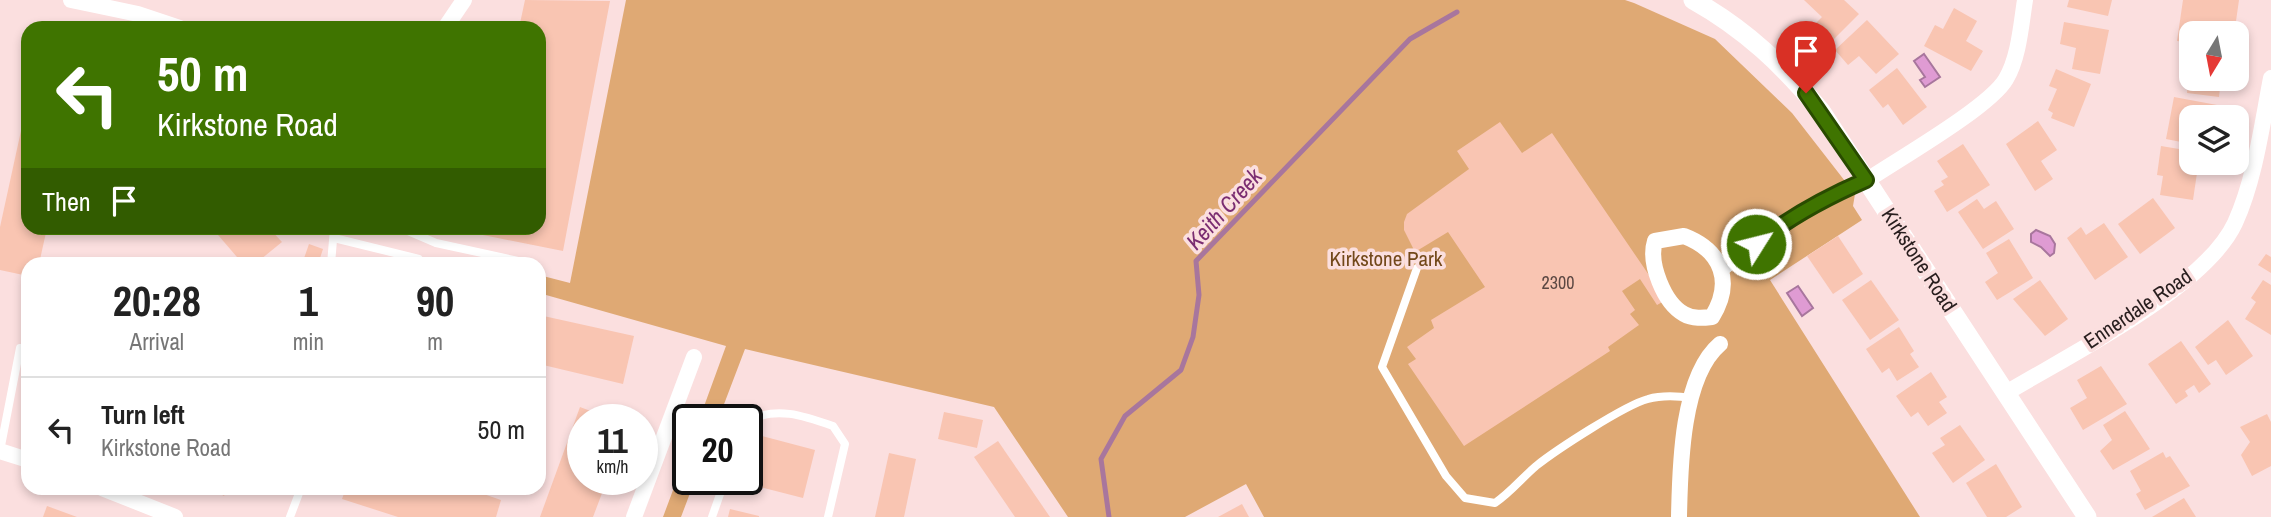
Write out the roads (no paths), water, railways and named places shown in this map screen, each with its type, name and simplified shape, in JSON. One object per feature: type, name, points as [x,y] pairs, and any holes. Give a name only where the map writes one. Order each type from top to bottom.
[{"type":"street","points":[[71,0],[153,21]]},
{"type":"street","points":[[450,21],[464,0]]},
{"type":"street","name":"Kirkstone Road","points":[[1693,0],[1750,37],[1791,75],[1821,111],[2087,517]]},
{"type":"street","points":[[1866,180],[1982,103],[2006,80],[2016,51],[2025,0]]},
{"type":"street","name":"Ennerdale Road","points":[[2006,393],[2181,286],[2217,250],[2235,223],[2246,189],[2271,78]]},
{"type":"street","points":[[1684,236],[1696,241],[1708,250],[1723,273],[1723,299],[1712,317],[1699,318],[1683,314],[1670,299],[1652,266],[1655,242],[1684,236]]},
{"type":"street","points":[[1679,517],[1680,468],[1692,398],[1707,355],[1720,344]]},
{"type":"street","points":[[634,517],[694,357]]},
{"type":"street","points":[[0,451],[21,458]]},
{"type":"street","points":[[120,495],[175,517]]},
{"type":"lane","points":[[1723,273],[1773,230],[1830,196],[1866,180]]},
{"type":"lane","points":[[417,235],[436,243],[500,257]]},
{"type":"lane","points":[[332,257],[334,238],[407,257]]},
{"type":"lane","points":[[1417,268],[1382,367],[1446,477],[1465,498],[1495,503],[1516,489],[1536,466],[1615,415],[1648,399],[1676,395],[1692,398]]},
{"type":"lane","points":[[0,451],[20,348]]},
{"type":"lane","points":[[763,414],[783,413],[833,426],[845,444],[828,517]]},
{"type":"lane","points":[[290,517],[298,495]]},
{"type":"lane","points":[[712,517],[720,495]]},
{"type":"waterway","name":"Keith Creek","points":[[1109,517],[1101,459],[1125,416],[1181,370],[1193,337],[1199,295],[1196,261],[1410,39],[1457,12]]},
{"type":"park label","name":"Kirkstone Park","points":[[1386,259]]}]
